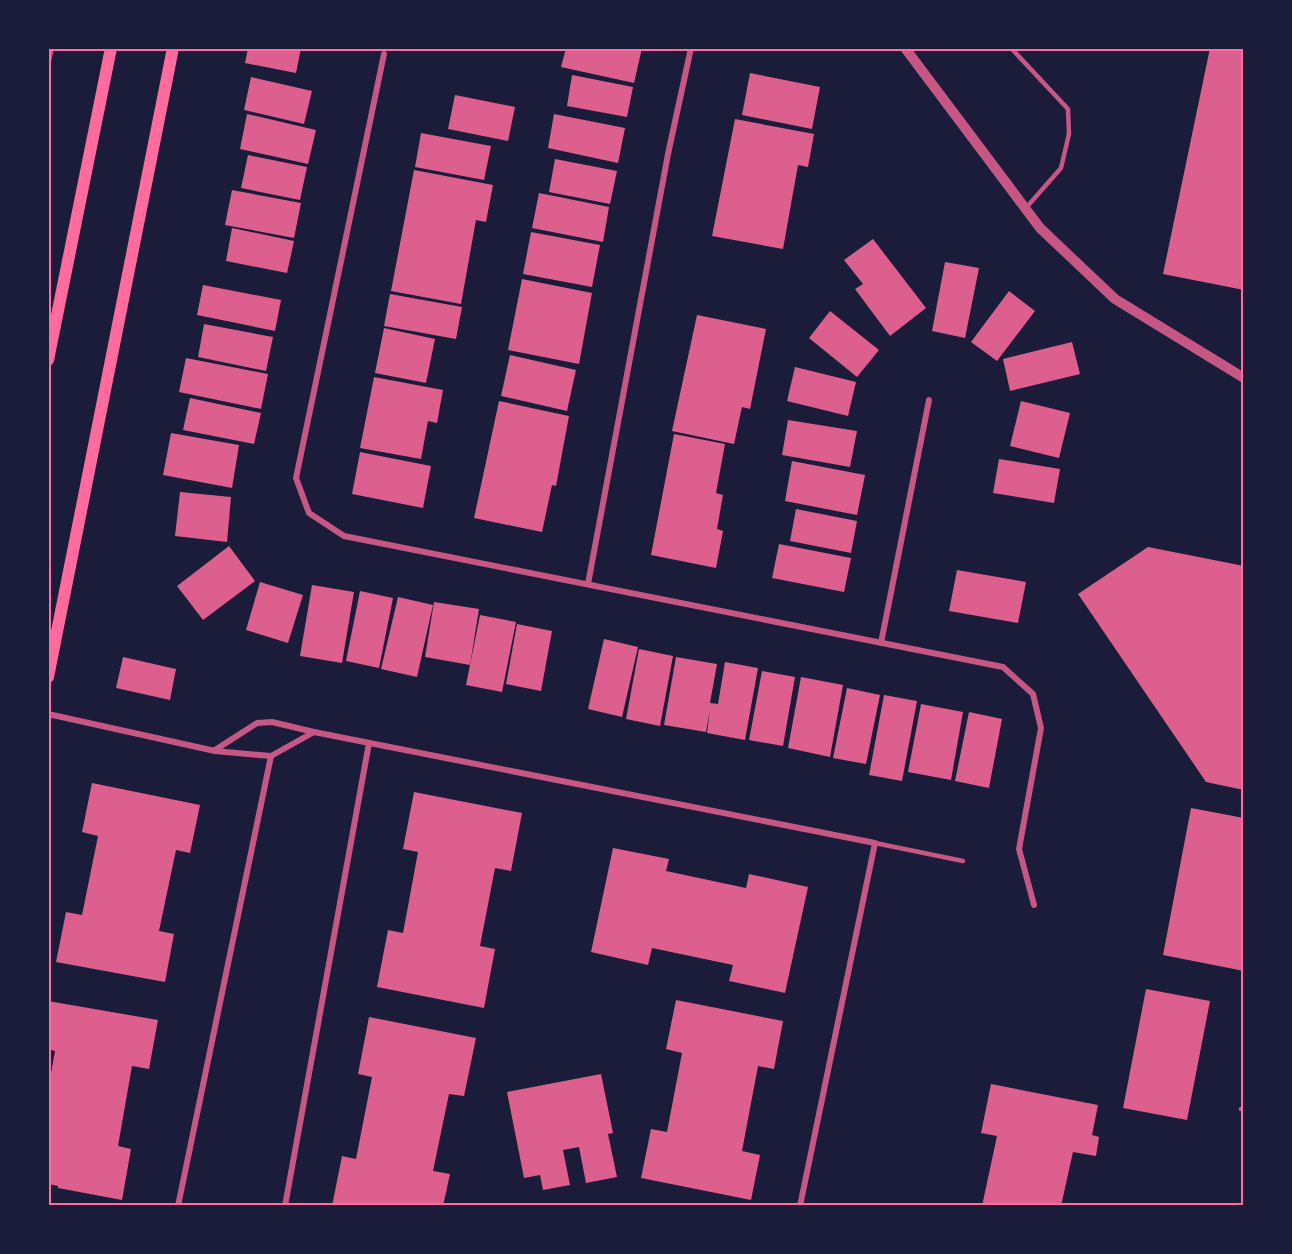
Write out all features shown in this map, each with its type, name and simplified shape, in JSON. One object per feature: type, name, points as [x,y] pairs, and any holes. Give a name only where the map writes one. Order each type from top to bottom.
[{"type":"main road","points":[[48,360],[111,48]]},
{"type":"main road","points":[[48,677],[173,48]]},
{"type":"street","points":[[48,62],[51,48]]},
{"type":"street","points":[[588,584],[666,166],[691,48]]},
{"type":"street","points":[[905,48],[1040,228],[1115,299],[1244,378]]},
{"type":"street","points":[[384,54],[296,478],[309,513],[344,536],[1003,667],[1034,694],[1041,728],[1019,849],[1034,905]]},
{"type":"street","points":[[881,642],[929,400]]},
{"type":"street","points":[[48,714],[215,751],[271,756],[314,732]]},
{"type":"street","points":[[215,751],[257,723],[272,722],[875,843],[800,1206]]},
{"type":"street","points":[[285,1206],[369,743]]},
{"type":"street","points":[[178,1206],[271,756]]},
{"type":"lane","points":[[1011,48],[1068,109],[1070,134],[1061,168],[1025,209]]},
{"type":"lane","points":[[875,843],[963,861]]},
{"type":"building","points":[[248,48],[301,48],[296,73],[245,63]]},
{"type":"building","points":[[566,48],[642,48],[634,83],[561,67]]},
{"type":"building","points":[[1210,48],[1244,48],[1244,290],[1163,274]]},
{"type":"building","points":[[750,73],[820,87],[812,129],[742,115]]},
{"type":"building","points":[[572,75],[633,87],[627,117],[567,106]]},
{"type":"building","points":[[251,77],[312,91],[304,124],[244,110]]},
{"type":"building","points":[[455,95],[515,107],[508,141],[448,129]]},
{"type":"building","points":[[247,114],[316,130],[308,164],[240,149]]},
{"type":"building","points":[[554,114],[625,128],[618,163],[548,148]]},
{"type":"building","points":[[735,119],[814,134],[808,167],[798,165],[783,249],[712,236]]},
{"type":"building","points":[[421,133],[491,146],[484,180],[415,167]]},
{"type":"building","points":[[248,155],[307,167],[300,200],[241,188]]},
{"type":"building","points":[[555,159],[617,171],[610,204],[549,192]]},
{"type":"building","points":[[414,170],[493,185],[486,222],[476,220],[461,304],[391,291]]},
{"type":"building","points":[[232,190],[301,203],[294,238],[225,225]]},
{"type":"building","points":[[539,193],[609,207],[603,242],[532,228]]},
{"type":"building","points":[[232,228],[294,241],[287,273],[226,261]]},
{"type":"building","points":[[531,232],[600,245],[592,287],[523,274]]},
{"type":"building","points":[[873,239],[926,308],[890,336],[855,289],[863,284],[844,260]]},
{"type":"building","points":[[945,262],[979,268],[965,338],[932,331]]},
{"type":"building","points":[[522,279],[592,293],[579,364],[508,350]]},
{"type":"building","points":[[203,285],[281,300],[275,331],[197,315]]},
{"type":"building","points":[[1009,291],[1035,311],[997,361],[971,342]]},
{"type":"building","points":[[390,294],[462,307],[456,339],[384,326]]},
{"type":"building","points":[[830,311],[879,350],[857,377],[809,338]]},
{"type":"building","points":[[697,315],[766,329],[750,409],[742,407],[734,444],[672,431]]},
{"type":"building","points":[[204,324],[273,337],[266,371],[198,357]]},
{"type":"building","points":[[384,328],[435,339],[426,383],[375,373]]},
{"type":"building","points":[[1072,342],[1080,374],[1010,391],[1003,359]]},
{"type":"building","points":[[510,355],[576,370],[567,411],[501,396]]},
{"type":"building","points":[[186,358],[268,374],[261,409],[179,392]]},
{"type":"building","points":[[795,367],[856,382],[848,416],[787,401]]},
{"type":"building","points":[[374,377],[443,390],[437,423],[428,421],[421,459],[360,448]]},
{"type":"building","points":[[190,398],[261,413],[254,444],[183,430]]},
{"type":"building","points":[[499,401],[569,416],[556,486],[552,485],[542,532],[474,518]]},
{"type":"building","points":[[1021,401],[1070,413],[1059,458],[1010,446]]},
{"type":"building","points":[[788,420],[857,431],[850,467],[782,455]]},
{"type":"building","points":[[171,433],[239,445],[232,488],[163,475]]},
{"type":"building","points":[[674,434],[725,444],[716,493],[723,495],[717,529],[723,531],[716,568],[651,555]]},
{"type":"building","points":[[360,452],[431,466],[423,508],[352,494]]},
{"type":"building","points":[[999,459],[1060,469],[1054,503],[993,493]]},
{"type":"building","points":[[792,461],[865,475],[857,515],[785,501]]},
{"type":"building","points":[[180,492],[231,497],[227,542],[175,536]]},
{"type":"building","points":[[796,509],[857,521],[851,553],[790,541]]},
{"type":"building","points":[[779,544],[851,558],[844,592],[772,578]]},
{"type":"building","points":[[229,546],[255,581],[203,620],[177,586]]},
{"type":"building","points":[[1148,547],[1244,566],[1244,790],[1206,782],[1078,594]]},
{"type":"building","points":[[957,570],[1026,582],[1018,623],[949,611]]},
{"type":"building","points":[[260,582],[303,595],[288,643],[246,630]]},
{"type":"building","points":[[312,585],[354,592],[342,663],[300,656]]},
{"type":"building","points":[[360,591],[393,598],[379,668],[346,661]]},
{"type":"building","points":[[398,597],[433,605],[417,677],[381,669]]},
{"type":"building","points":[[434,602],[479,609],[470,665],[425,657]]},
{"type":"building","points":[[480,615],[516,622],[502,692],[466,685]]},
{"type":"building","points":[[517,624],[552,631],[541,691],[506,684]]},
{"type":"building","points":[[604,639],[638,647],[622,717],[588,709]]},
{"type":"building","points":[[639,649],[673,656],[660,726],[626,719]]},
{"type":"building","points":[[123,657],[176,669],[170,700],[116,688]]},
{"type":"building","points":[[676,657],[717,664],[710,703],[718,704],[725,662],[758,668],[745,740],[707,733],[710,709],[706,732],[664,725]]},
{"type":"building","points":[[762,671],[795,677],[783,746],[749,740]]},
{"type":"building","points":[[801,677],[843,685],[830,757],[788,748]]},
{"type":"building","points":[[847,688],[880,695],[866,764],[833,758]]},
{"type":"building","points":[[884,695],[917,701],[902,781],[869,775]]},
{"type":"building","points":[[921,704],[963,712],[951,780],[908,772]]},
{"type":"building","points":[[969,712],[1002,719],[989,788],[955,781]]},
{"type":"building","points":[[92,783],[200,805],[190,853],[176,850],[159,931],[174,934],[165,982],[56,962],[66,912],[82,915],[98,836],[82,832]]},
{"type":"building","points":[[414,792],[522,813],[511,871],[495,868],[480,946],[495,949],[484,1008],[377,987],[388,930],[403,933],[418,852],[403,849]]},
{"type":"building","points":[[1191,808],[1244,818],[1244,971],[1163,955]]},
{"type":"building","points":[[613,848],[669,859],[666,871],[746,888],[749,874],[808,887],[785,993],[729,981],[733,965],[652,948],[648,965],[591,952]]},
{"type":"building","points":[[1146,989],[1210,1001],[1187,1120],[1123,1108]]},
{"type":"building","points":[[676,1000],[783,1021],[774,1069],[758,1066],[742,1151],[760,1155],[751,1200],[641,1178],[651,1129],[667,1132],[682,1053],[666,1049]]},
{"type":"building","points":[[48,1001],[158,1020],[149,1069],[132,1066],[118,1146],[131,1149],[122,1200],[48,1184],[48,1090],[55,1051],[48,1049]]},
{"type":"building","points":[[369,1017],[476,1038],[464,1096],[449,1094],[433,1171],[450,1174],[443,1206],[332,1206],[342,1156],[356,1159],[372,1077],[358,1074]]},
{"type":"building","points":[[601,1074],[613,1133],[608,1134],[617,1177],[586,1183],[579,1147],[563,1150],[570,1185],[543,1190],[540,1175],[524,1178],[507,1092]]},
{"type":"building","points":[[991,1084],[1098,1105],[1092,1135],[1099,1137],[1096,1156],[1073,1152],[1061,1206],[982,1206],[997,1136],[981,1133]]}]
